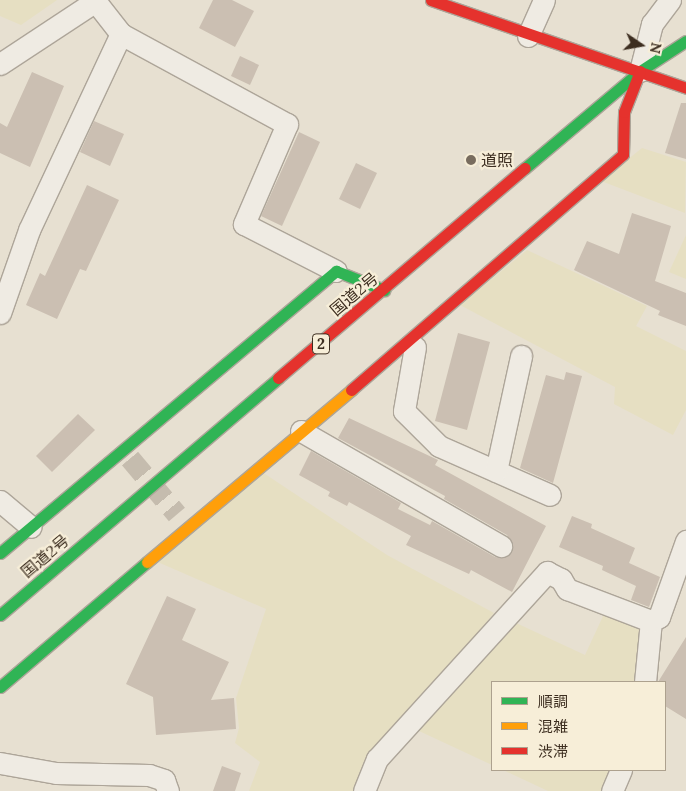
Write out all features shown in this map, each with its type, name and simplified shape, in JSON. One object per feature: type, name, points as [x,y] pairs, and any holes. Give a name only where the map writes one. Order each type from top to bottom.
[{"type":"main road","points":[[431,0],[528,36],[640,71],[686,88]]},
{"type":"main road","name":"国道2号","points":[[0,615],[640,71],[686,41]]},
{"type":"main road","points":[[0,687],[183,520],[301,431],[623,154],[624,112],[640,71]]},
{"type":"main road","points":[[0,553],[127,454],[336,272],[384,290]]},
{"type":"street","points":[[528,36],[544,0]]},
{"type":"street","points":[[640,71],[652,24],[670,0]]},
{"type":"street","points":[[0,64],[96,1],[120,34],[287,124],[244,224],[336,272]]},
{"type":"street","points":[[0,313],[29,230],[120,34]]},
{"type":"street","points":[[416,347],[404,411],[439,446],[550,495]]},
{"type":"street","points":[[496,471],[521,356]]},
{"type":"street","points":[[301,431],[501,546]]},
{"type":"street","points":[[0,501],[31,527]]},
{"type":"street","points":[[364,791],[377,758],[547,572],[561,579],[567,589],[651,621],[660,617],[686,542]]},
{"type":"street","points":[[645,681],[651,621]]},
{"type":"street","points":[[0,763],[56,773],[149,775],[164,780],[168,791]]},
{"type":"street","points":[[612,791],[621,771]]},
{"type":"shaded area","points":[[0,0],[57,0],[21,25],[0,16]]},
{"type":"shaded area","points":[[642,148],[686,162],[685,213],[601,181]]},
{"type":"shaded area","points":[[686,235],[686,279],[669,272]]},
{"type":"shaded area","points":[[527,250],[647,306],[636,326],[686,351],[686,410],[673,435],[614,404],[615,387],[460,305]]},
{"type":"shaded area","points":[[259,470],[387,555],[494,613],[430,690],[357,791],[249,791],[260,762],[235,743],[239,728],[236,698],[266,609],[153,560]]},
{"type":"shaded area","points":[[604,614],[642,630],[638,681],[491,681],[491,765],[417,730],[514,622],[585,655]]},
{"type":"shaded area","points":[[505,771],[610,771],[601,791],[548,791]]},
{"type":"building","points":[[213,0],[232,0],[254,11],[235,47],[199,28]]},
{"type":"building","points":[[240,56],[259,65],[250,85],[231,76]]},
{"type":"building","points":[[32,72],[64,86],[30,167],[0,153],[0,123],[7,127]]},
{"type":"building","points":[[681,103],[686,103],[686,159],[665,153]]},
{"type":"building","points":[[94,121],[124,134],[110,166],[80,152]]},
{"type":"building","points":[[299,132],[320,142],[282,226],[261,216]]},
{"type":"building","points":[[356,163],[377,173],[360,209],[339,199]]},
{"type":"building","points":[[87,185],[119,200],[86,271],[80,269],[57,319],[26,305],[40,273],[45,276]]},
{"type":"building","points":[[632,213],[671,226],[655,281],[686,293],[686,326],[658,315],[660,311],[574,270],[587,241],[619,254]]},
{"type":"building","points":[[458,333],[490,342],[467,430],[435,421]]},
{"type":"building","points":[[566,372],[582,376],[553,483],[520,468],[546,375],[564,380]]},
{"type":"building","points":[[78,414],[95,430],[52,472],[36,456]]},
{"type":"building","points":[[349,418],[438,460],[435,465],[546,526],[512,592],[471,570],[469,574],[406,545],[411,536],[349,502],[347,506],[328,496],[330,492],[299,475],[311,451],[401,503],[398,509],[430,525],[432,521],[495,557],[502,558],[512,553],[513,545],[507,535],[444,499],[445,496],[338,438]]},
{"type":"building","points":[[572,516],[592,524],[591,528],[635,548],[629,563],[660,577],[649,607],[631,600],[636,586],[602,570],[603,566],[559,547]]},
{"type":"building","points":[[167,596],[196,609],[182,640],[229,662],[211,700],[234,698],[236,729],[156,735],[153,697],[126,684]]},
{"type":"building","points":[[686,637],[686,719],[666,707],[666,681],[659,681]]},
{"type":"building","points":[[222,766],[241,773],[235,791],[213,791]]},
{"type":"tunnel","points":[[130,458],[177,514]]},
{"type":"traffic: fast","points":[[525,168],[640,71],[686,41]]},
{"type":"traffic: fast","points":[[0,553],[336,271],[384,290]]},
{"type":"traffic: fast","points":[[0,615],[278,378]]},
{"type":"traffic: fast","points":[[0,687],[147,562]]},
{"type":"traffic: slow","points":[[147,562],[351,390]]},
{"type":"traffic: jam","points":[[431,0],[686,88]]},
{"type":"traffic: jam","points":[[351,390],[623,154],[624,112],[640,71]]},
{"type":"traffic: jam","points":[[278,378],[525,168]]},
{"type":"place","name":"道照","points":[[471,160]]}]
